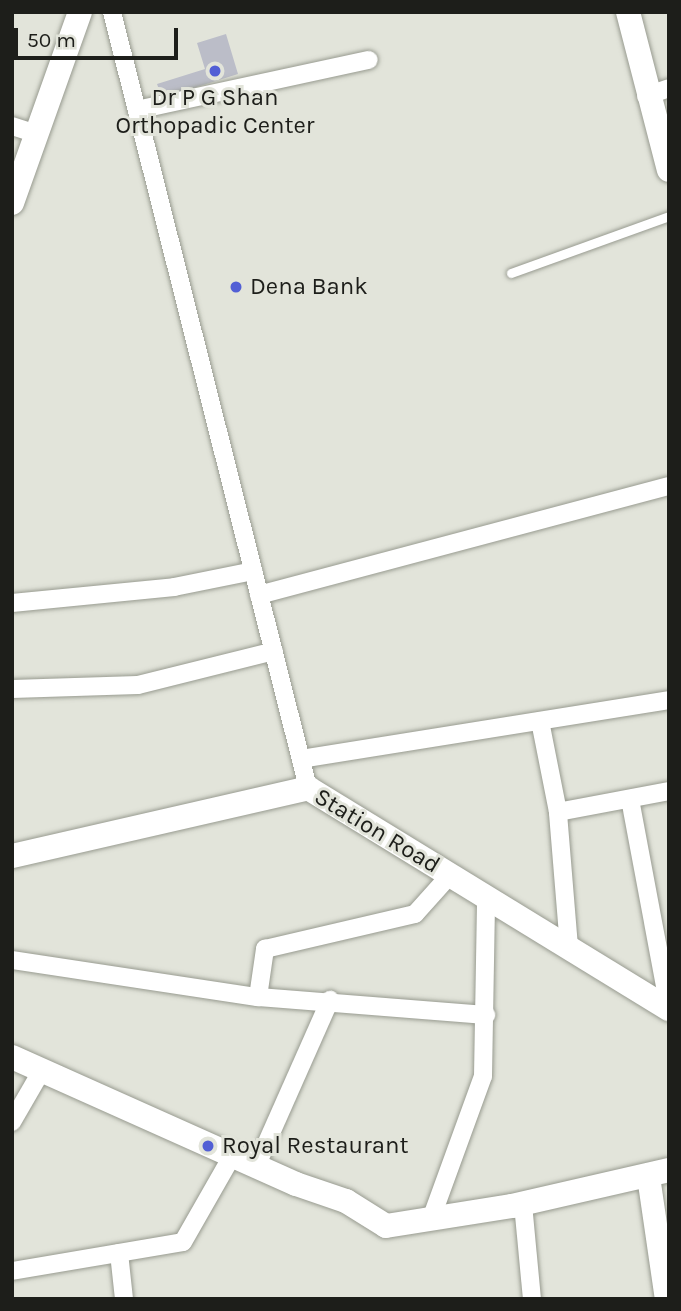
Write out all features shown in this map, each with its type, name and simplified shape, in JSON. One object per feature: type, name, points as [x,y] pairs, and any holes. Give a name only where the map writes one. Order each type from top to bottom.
[{"type":"main road","points":[[12,202],[80,12]]},
{"type":"main road","points":[[628,12],[657,92],[669,170]]},
{"type":"main road","name":"Station Road","points":[[12,856],[308,788],[669,1008]]},
{"type":"main road","points":[[12,1057],[256,1167],[346,1201],[386,1226],[523,1204],[658,1173]]},
{"type":"street","points":[[112,12],[308,788]]},
{"type":"street","points":[[137,110],[369,60]]},
{"type":"street","points":[[12,126],[37,134]]},
{"type":"street","points":[[260,595],[669,486]]},
{"type":"street","points":[[12,603],[174,587],[253,571]]},
{"type":"street","points":[[12,689],[138,685],[274,651]]},
{"type":"street","points":[[301,759],[669,700]]},
{"type":"street","points":[[540,721],[558,812],[569,947]]},
{"type":"street","points":[[558,812],[669,792]]},
{"type":"street","points":[[630,799],[669,1008]]},
{"type":"street","points":[[258,997],[265,949],[415,915],[450,875]]},
{"type":"street","points":[[430,1219],[483,1076],[486,897]]},
{"type":"street","points":[[12,960],[258,997],[330,1000],[486,1015]]},
{"type":"street","points":[[256,1167],[330,1000]]},
{"type":"street","points":[[12,1122],[42,1070]]},
{"type":"street","points":[[12,1271],[183,1241],[232,1156]]},
{"type":"street","points":[[658,1173],[666,1299]]},
{"type":"street","points":[[523,1204],[532,1299]]},
{"type":"street","points":[[119,1253],[124,1299]]},
{"type":"lane","points":[[511,273],[669,216]]},
{"type":"building","points":[[226,34],[238,74],[162,98],[157,84],[205,69],[197,43]]},
{"type":"place","name":"Dr P G Shan Orthopadic Center","points":[[215,71]]},
{"type":"place","name":"Dena Bank","points":[[236,287]]},
{"type":"place","name":"Royal Restaurant","points":[[208,1146]]}]
